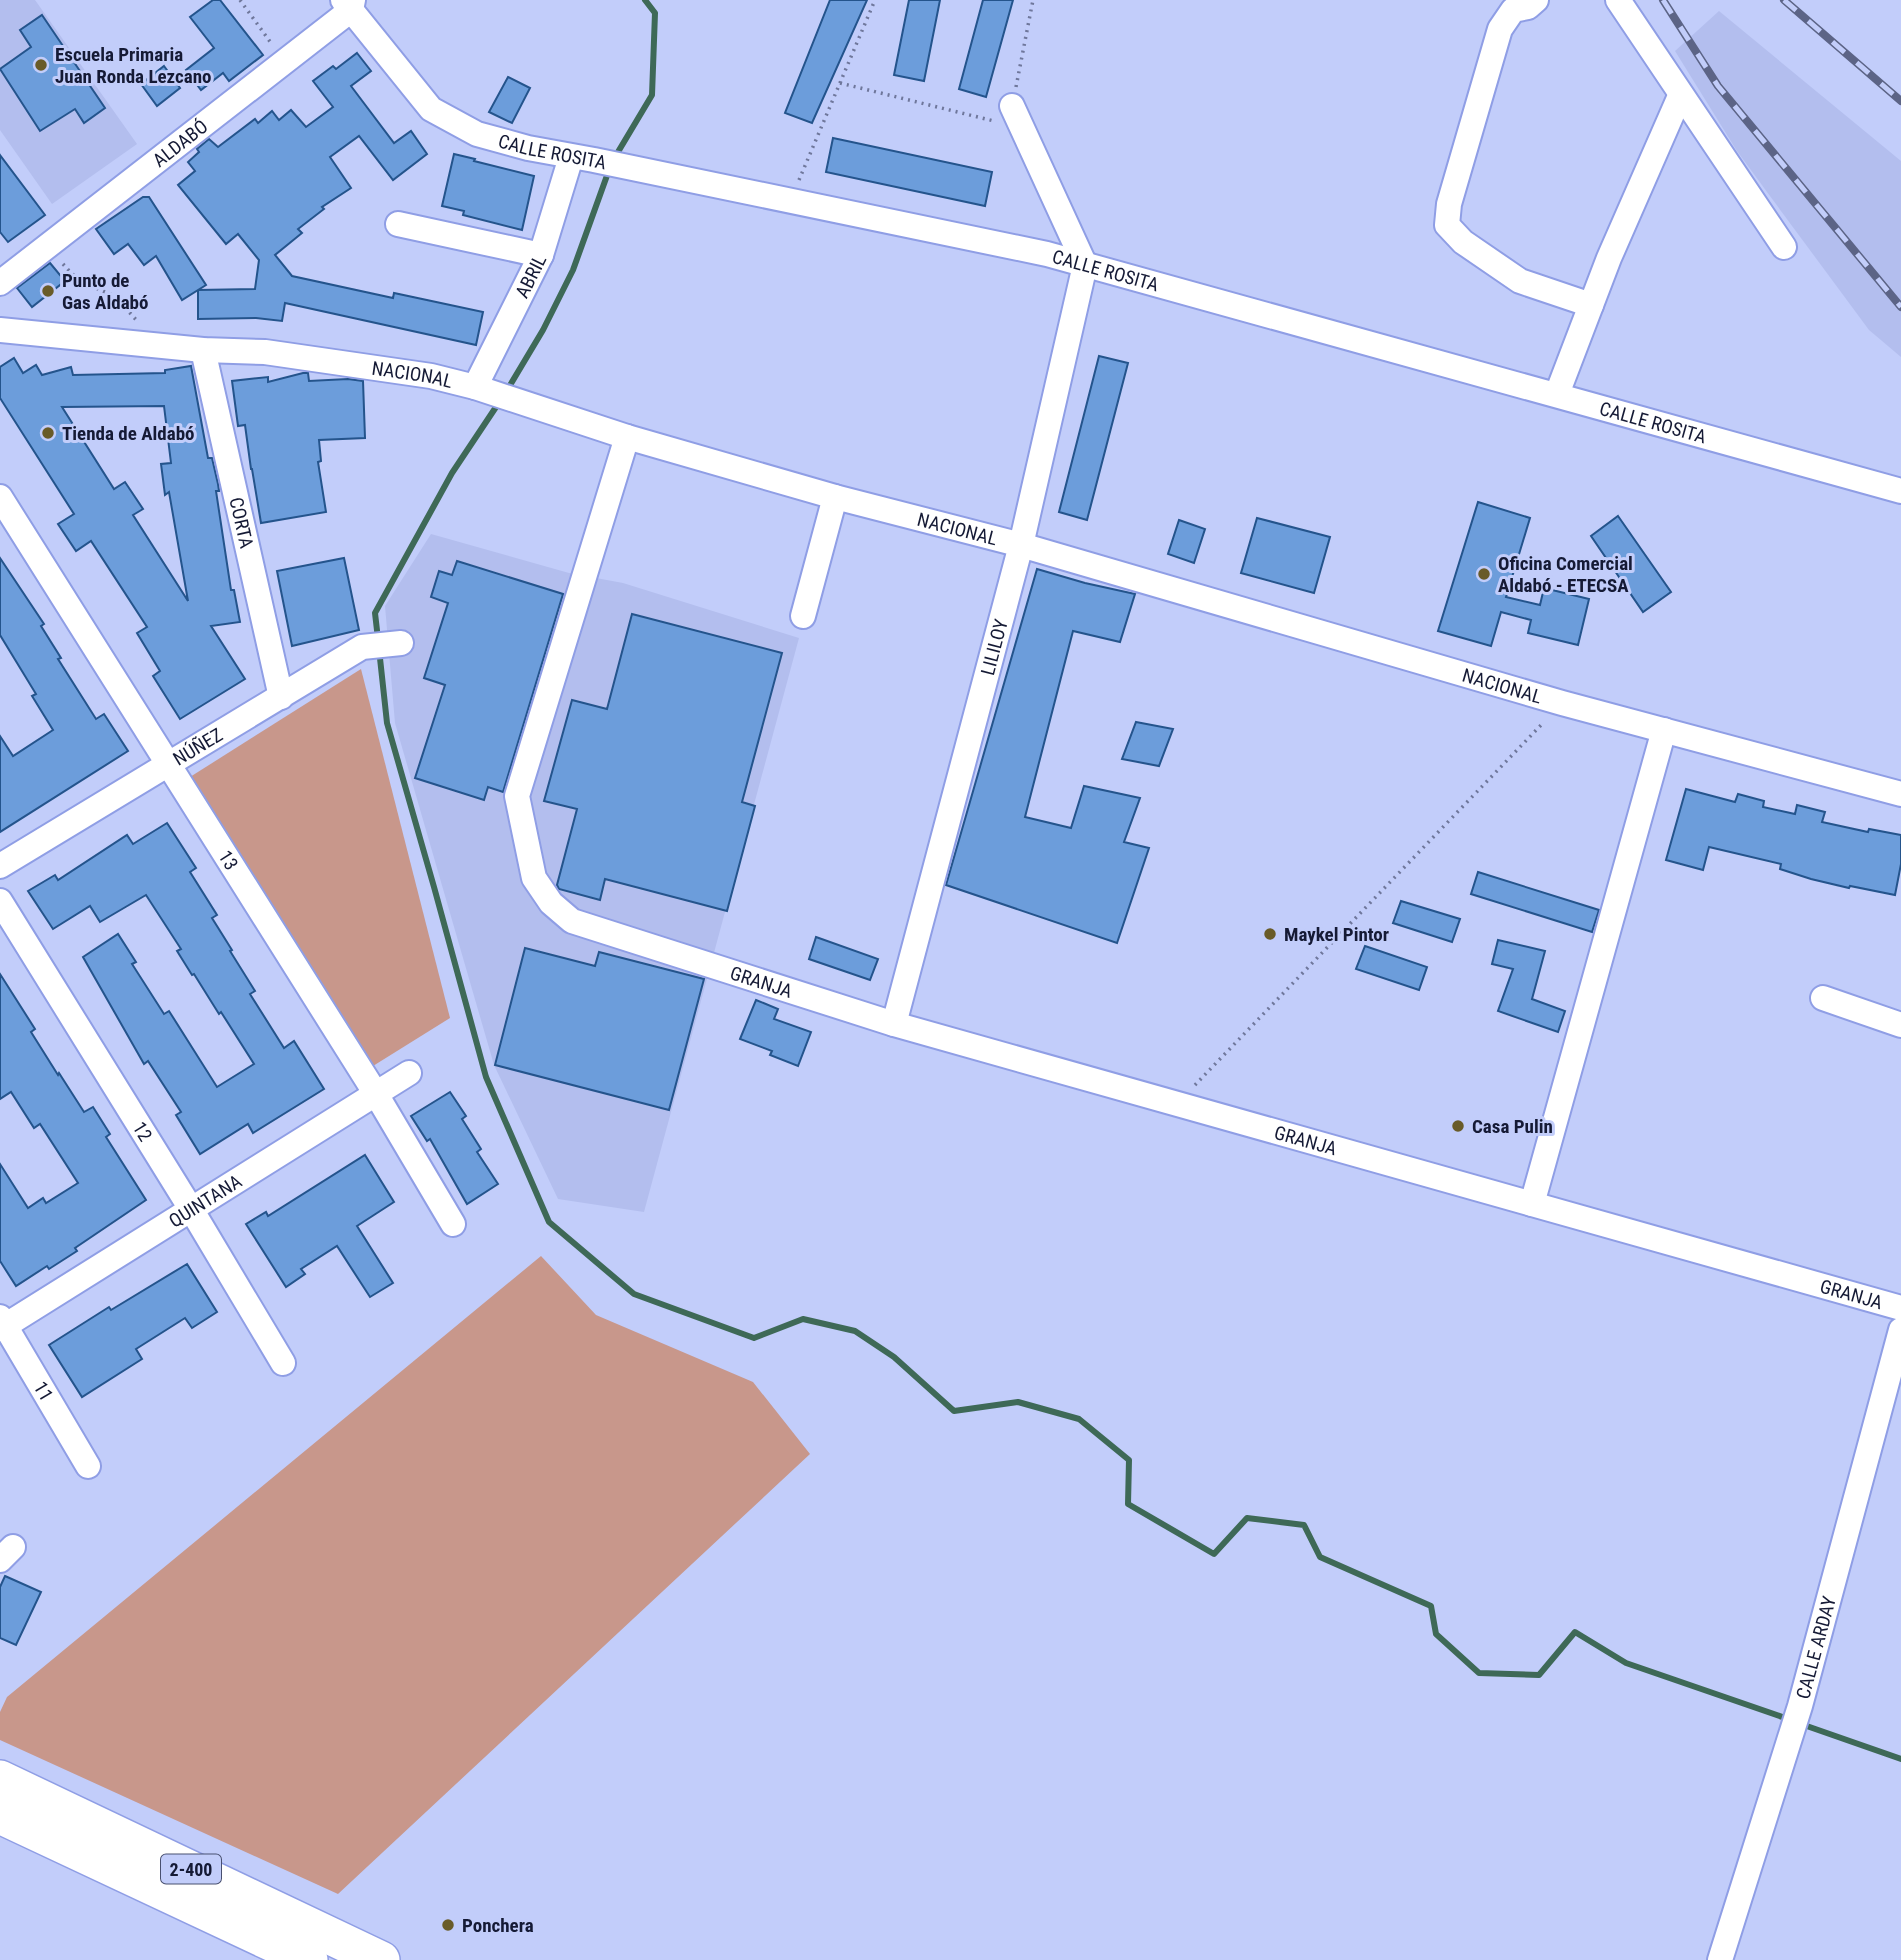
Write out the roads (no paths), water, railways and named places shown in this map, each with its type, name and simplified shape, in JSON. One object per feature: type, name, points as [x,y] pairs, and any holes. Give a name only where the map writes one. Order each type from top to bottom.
[{"type":"highway","name":"2-400","points":[[0,1779],[382,1960]]},
{"type":"highway","name":"2-400","points":[[0,1815],[309,1960]]},
{"type":"street","points":[[1536,0],[1528,7],[1506,5],[1449,204],[1447,225],[1463,242],[1520,281],[1591,305]]},
{"type":"street","points":[[1618,0],[1784,247]]},
{"type":"street","name":"ALDABÓ","points":[[0,283],[285,61],[349,3]]},
{"type":"street","name":"CALLE ROSITA","points":[[349,3],[431,109],[477,134],[582,159],[1047,254],[1901,491]]},
{"type":"street","points":[[1557,394],[1609,258],[1680,96]]},
{"type":"street","points":[[1012,106],[1085,265]]},
{"type":"street","name":"ABRIL","points":[[483,389],[582,159]]},
{"type":"street","points":[[398,224],[541,255]]},
{"type":"street","name":"LILILOY","points":[[894,1024],[1021,545],[1085,265]]},
{"type":"street","name":"NACIONAL","points":[[0,330],[203,349],[265,352],[431,376],[483,389],[627,437],[835,497],[1021,545],[1563,703],[1901,794]]},
{"type":"street","name":"CORTA","points":[[203,349],[281,697]]},
{"type":"street","name":"GRANJA","points":[[627,437],[517,796],[534,877],[551,903],[572,921],[894,1024],[1901,1308]]},
{"type":"street","name":"13","points":[[0,497],[376,1094],[453,1224]]},
{"type":"street","points":[[803,616],[835,497]]},
{"type":"street","name":"NÚÑEZ","points":[[0,866],[362,646],[401,643]]},
{"type":"street","points":[[1532,1204],[1664,730]]},
{"type":"street","name":"12","points":[[0,901],[283,1363]]},
{"type":"street","points":[[1823,998],[1901,1025]]},
{"type":"street","name":"QUINTANA","points":[[2,1324],[409,1073]]},
{"type":"street","name":"11","points":[[2,1324],[88,1466]]},
{"type":"street","name":"CALLE ARDAY","points":[[1720,1960],[1800,1706],[1901,1330]]},
{"type":"waterway","points":[[615,157],[652,95],[655,13],[645,0]]},
{"type":"waterway","points":[[506,392],[543,330],[573,270],[609,170]]},
{"type":"waterway","points":[[378,639],[375,613],[452,473],[500,401]]},
{"type":"waterway","points":[[379,649],[387,723],[486,1077],[549,1222],[634,1294],[754,1338],[803,1319],[855,1331],[894,1357],[954,1411],[1018,1402],[1079,1419],[1129,1460],[1128,1504],[1214,1554],[1247,1518],[1304,1525],[1320,1557],[1431,1606],[1436,1634],[1479,1673],[1539,1675],[1575,1632],[1626,1663],[1791,1720]]},
{"type":"waterway","points":[[1801,1724],[1901,1759]]},
{"type":"railway","points":[[1663,0],[1718,86],[1901,307]]},
{"type":"railway","points":[[1784,0],[1901,101]]},
{"type":"place","name":"Escuela Primaria Juan Ronda Lezcano","points":[[41,65]]},
{"type":"place","name":"Punto de Gas Aldabó","points":[[48,291]]},
{"type":"place","name":"Tienda de Aldabó","points":[[48,433]]},
{"type":"place","name":"Oficina Comercial Aldabó - ETECSA","points":[[1484,574]]},
{"type":"place","name":"Maykel Pintor","points":[[1270,934]]},
{"type":"place","name":"Casa Pulin","points":[[1458,1126]]},
{"type":"place","name":"Ponchera","points":[[448,1925]]}]
